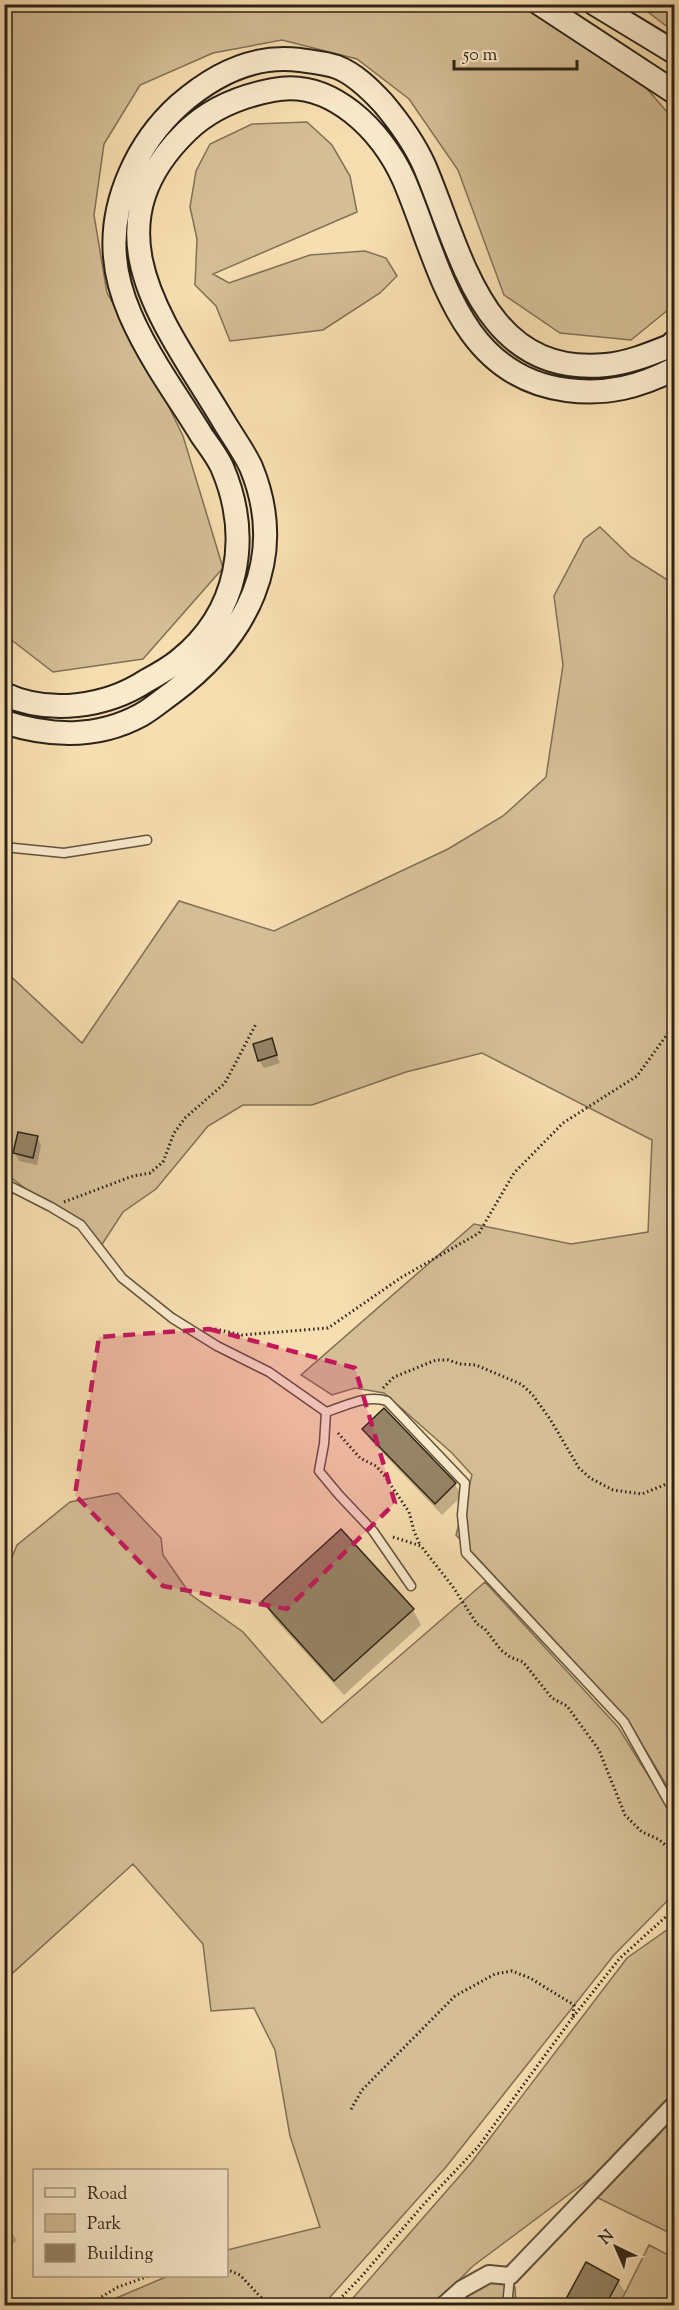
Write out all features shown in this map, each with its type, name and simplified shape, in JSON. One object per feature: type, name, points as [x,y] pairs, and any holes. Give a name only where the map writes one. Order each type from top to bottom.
[{"type":"main road","points":[[540,4],[675,92]]},
{"type":"main road","points":[[595,4],[675,52]]},
{"type":"main road","points":[[4,694],[41,705],[80,706],[130,692],[178,661],[204,636],[225,605],[237,564],[232,499],[221,465],[157,365],[136,327],[124,297],[115,257],[118,215],[130,168],[176,107],[212,80],[236,68],[263,60],[286,58],[338,68],[367,85],[405,131],[422,161],[461,263],[491,318],[527,348],[544,357],[576,366],[610,365],[634,359],[675,342]]},
{"type":"main road","points":[[4,722],[29,730],[70,735],[108,728],[142,715],[185,683],[223,647],[253,602],[260,577],[265,543],[261,502],[250,466],[162,318],[146,282],[137,246],[140,208],[159,164],[188,130],[218,107],[254,93],[288,87],[314,91],[341,103],[384,146],[403,177],[454,308],[472,335],[509,370],[532,382],[586,392],[616,391],[675,369]]},
{"type":"street","points":[[443,2306],[462,2289],[489,2274],[510,2277],[675,2105]]},
{"type":"lane","points":[[4,847],[64,853],[147,840]]},
{"type":"lane","points":[[4,1183],[81,1225],[122,1278],[172,1318],[217,1346],[269,1372],[326,1417]]},
{"type":"lane","points":[[326,1417],[366,1399],[378,1398],[387,1401],[465,1484],[462,1515],[465,1552],[624,1722],[675,1810]]},
{"type":"lane","points":[[326,1417],[319,1471],[374,1531],[411,1586]]},
{"type":"lane","points":[[507,2306],[510,2277]]},
{"type":"path","points":[[51,1207],[133,1176],[150,1173],[163,1162],[174,1133],[185,1118],[225,1083],[256,1024]]},
{"type":"path","points":[[207,1327],[242,1335],[328,1329],[402,1277],[479,1233],[514,1173],[563,1124],[637,1076],[675,1025]]},
{"type":"path","points":[[378,1398],[385,1385],[394,1377],[436,1360],[476,1365],[521,1384],[532,1394],[579,1468],[590,1478],[613,1490],[642,1494],[675,1481]]},
{"type":"path","points":[[326,1417],[360,1458],[376,1466],[384,1474],[410,1512],[414,1531],[421,1546],[453,1587],[477,1624],[485,1629],[501,1650],[510,1657],[523,1662],[552,1698],[567,1706],[599,1750],[625,1815],[642,1832],[658,1839],[675,1852]]},
{"type":"path","points":[[374,1531],[421,1546]]},
{"type":"path","points":[[333,2306],[478,2147],[573,2017],[620,1958],[669,1914],[675,1902]]},
{"type":"path","points":[[669,1914],[675,1917]]},
{"type":"path","points":[[350,2111],[362,2090],[455,1996],[495,1974],[512,1971],[556,1992],[574,2005],[573,2017]]},
{"type":"path","points":[[228,2270],[240,2275],[269,2306]]},
{"type":"path","points":[[86,2306],[118,2287],[146,2277]]},
{"type":"path","points":[[246,2306],[263,2298]]},
{"type":"highlighted area","points":[[209,1329],[355,1368],[395,1503],[287,1609],[163,1586],[75,1495],[99,1337]]},
{"type":"green space","points":[[4,5],[526,5],[636,76],[674,120],[674,305],[631,340],[560,333],[504,295],[458,170],[409,99],[357,59],[282,40],[213,53],[140,85],[104,144],[94,215],[107,293],[141,350],[183,436],[223,568],[143,659],[53,672],[5,635]]},
{"type":"green space","points":[[639,5],[674,5],[674,32]]},
{"type":"green space","points":[[307,122],[332,145],[350,176],[357,212],[213,274],[229,283],[310,255],[365,251],[386,258],[397,276],[380,293],[323,330],[230,341],[216,306],[195,285],[197,239],[190,207],[196,171],[210,144],[252,124]]},
{"type":"green space","points":[[600,527],[631,557],[669,581],[674,580],[674,1798],[627,1719],[456,1535],[472,1475],[452,1453],[384,1393],[355,1388],[332,1395],[301,1375],[474,1224],[571,1244],[648,1232],[652,1140],[482,1053],[406,1072],[312,1105],[243,1105],[208,1126],[156,1189],[123,1212],[101,1246],[5,1173],[4,970],[82,1043],[179,901],[274,931],[448,849],[503,816],[546,777],[563,665],[554,596],[584,539]]},
{"type":"green space","points":[[118,1493],[161,1538],[163,1555],[190,1594],[243,1632],[322,1723],[485,1582],[618,1727],[674,1817],[674,1894],[614,1955],[446,2167],[323,2305],[100,2305],[166,2277],[228,2277],[228,2250],[320,2227],[290,2136],[275,2050],[254,2008],[211,2011],[203,1944],[133,1864],[5,1980],[5,1574],[17,1545],[70,1502]]},
{"type":"green space","points":[[674,1925],[674,2092],[592,2177],[473,2266],[434,2305],[346,2306],[471,2163],[627,1958]]},
{"type":"green space","points":[[674,2113],[674,2235],[596,2197],[655,2139]]},
{"type":"green space","points":[[649,2245],[674,2258],[674,2305],[619,2305]]},
{"type":"green space","points":[[496,2278],[515,2287],[516,2305],[453,2306],[457,2300]]},
{"type":"building","points":[[272,1038],[277,1055],[258,1061],[253,1044]]},
{"type":"building","points":[[18,1132],[38,1136],[33,1158],[13,1153]]},
{"type":"building","points":[[384,1408],[456,1483],[435,1504],[362,1429]]},
{"type":"building","points":[[341,1529],[414,1609],[334,1681],[262,1601]]},
{"type":"building","points":[[586,2262],[619,2280],[605,2306],[582,2306],[567,2297]]}]
